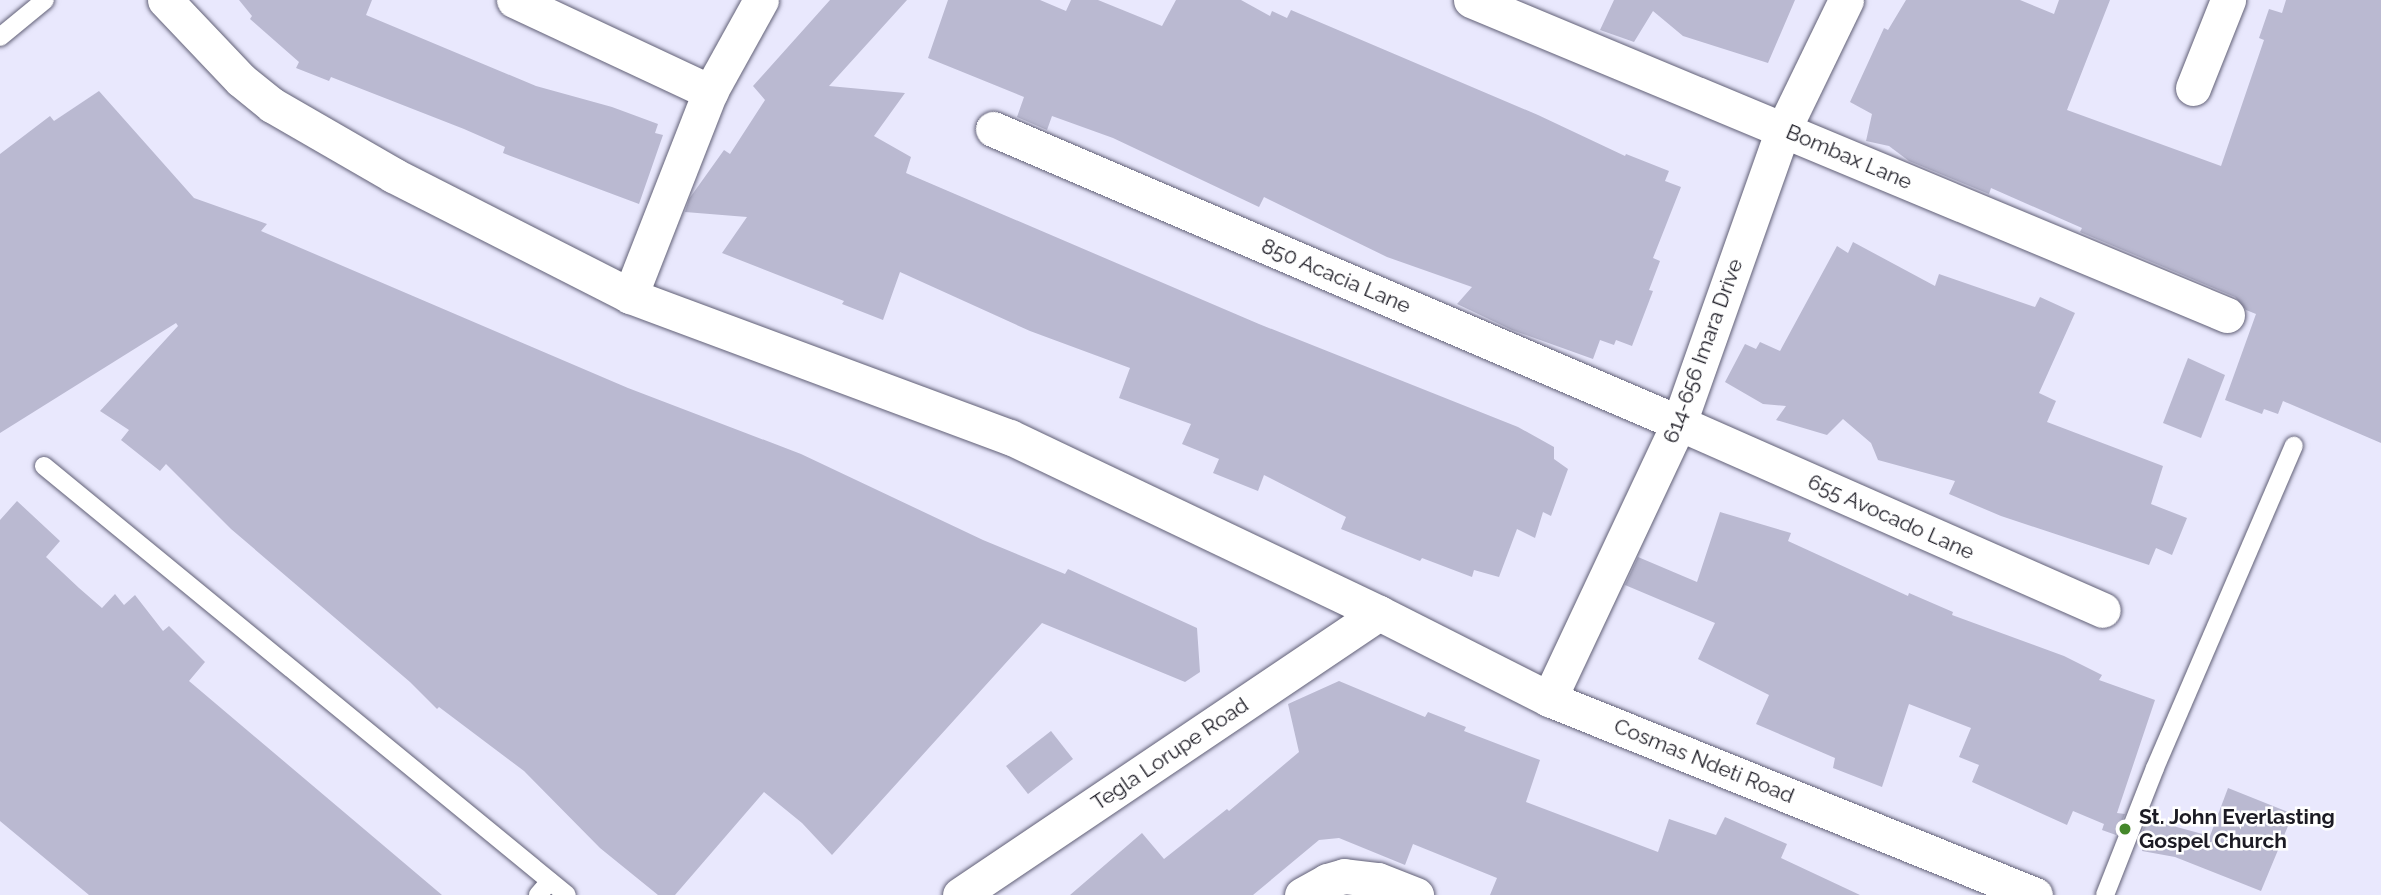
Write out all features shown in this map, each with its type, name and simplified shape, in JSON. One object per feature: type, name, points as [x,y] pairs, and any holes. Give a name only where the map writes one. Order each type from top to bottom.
[{"type":"street","name":"Cosmas Ndeti Road","points":[[165,0],[241,80],[272,104],[393,175],[630,296],[1010,437],[1379,613],[1549,699],[2035,895]]},
{"type":"street","points":[[514,0],[710,92]]},
{"type":"street","points":[[630,296],[710,92],[761,0]]},
{"type":"street","name":"Bombax Lane","points":[[1471,0],[2227,315]]},
{"type":"street","name":"614-656 Imara Drive","points":[[1549,699],[1679,423],[1783,130],[1846,0]]},
{"type":"street","points":[[2193,88],[2228,0]]},
{"type":"street","name":"850 Acacia Lane","points":[[993,129],[1679,423]]},
{"type":"street","name":"655 Avocado Lane","points":[[1679,423],[2103,610]]},
{"type":"street","name":"Tegla Lorupe Road","points":[[960,895],[1379,613]]},
{"type":"street","points":[[1302,895],[1327,881],[1345,876],[1378,880],[1416,895]]},
{"type":"lane","points":[[0,37],[45,0]]},
{"type":"lane","points":[[2105,895],[2155,768],[2294,446]]},
{"type":"lane","points":[[44,466],[544,888],[567,895]]},
{"type":"building","points":[[239,0],[372,0],[366,15],[536,86],[612,107],[658,124],[655,133],[663,135],[639,204],[503,153],[505,147],[464,129],[331,77],[329,81],[296,68],[299,62],[250,19],[252,16]]},
{"type":"building","points":[[830,0],[907,0],[829,86],[905,93],[874,136],[911,157],[906,173],[1259,324],[1518,427],[1554,447],[1554,459],[1568,469],[1551,516],[1543,512],[1535,538],[1517,529],[1499,577],[1474,570],[1472,577],[1422,558],[1420,561],[1341,529],[1346,517],[1264,475],[1258,491],[1213,473],[1219,459],[1182,444],[1191,424],[1119,398],[1130,368],[1030,331],[900,272],[883,320],[842,304],[844,301],[722,253],[747,217],[685,212],[689,199],[724,150],[730,154],[765,100],[753,86]]},
{"type":"building","points":[[948,0],[1040,0],[1066,11],[1071,0],[1098,0],[1162,26],[1176,0],[1241,0],[1270,16],[1272,11],[1287,18],[1291,10],[1538,115],[1625,156],[1626,154],[1669,171],[1665,181],[1681,187],[1653,258],[1660,261],[1649,290],[1653,291],[1632,346],[1616,340],[1614,345],[1600,340],[1593,359],[1512,330],[1457,304],[1472,287],[1387,257],[1264,197],[1259,207],[1113,138],[1052,116],[1047,130],[1017,117],[1024,97],[928,58]]},
{"type":"building","points":[[1614,0],[1795,0],[1768,63],[1683,36],[1653,11],[1634,42],[1600,30]]},
{"type":"building","points":[[1906,0],[2020,0],[2054,14],[2059,0],[2110,0],[2067,110],[2221,166],[2264,40],[2259,38],[2269,9],[2282,13],[2286,0],[2381,0],[2381,443],[2283,401],[2278,414],[2264,409],[2262,414],[2225,400],[2256,314],[2246,310],[2235,297],[2080,232],[2082,228],[1991,188],[1989,194],[1909,161],[1889,146],[1866,141],[1872,114],[1850,102],[1884,28],[1888,30]]},
{"type":"building","points":[[99,91],[194,198],[267,224],[261,231],[628,388],[801,454],[983,540],[1065,574],[1068,569],[1197,628],[1200,672],[1185,682],[1042,623],[832,855],[802,823],[764,792],[675,895],[658,895],[600,848],[524,771],[439,707],[437,709],[410,682],[231,529],[166,464],[160,471],[121,440],[129,430],[100,411],[178,326],[176,323],[0,433],[0,154],[50,116],[54,121]]},
{"type":"building","points":[[1853,242],[1935,286],[1939,274],[2035,307],[2040,297],[2075,313],[2039,393],[2056,401],[2047,422],[2163,466],[2151,504],[2187,518],[2172,555],[2156,548],[2149,565],[2001,516],[1949,494],[1955,481],[1878,460],[1871,443],[1843,419],[1827,435],[1776,420],[1786,406],[1763,404],[1725,382],[1745,344],[1756,349],[1760,342],[1780,351],[1837,246],[1848,253]]},
{"type":"building","points":[[2188,358],[2225,375],[2201,438],[2163,423]]},
{"type":"building","points":[[17,501],[60,541],[46,557],[79,588],[102,608],[115,594],[124,605],[135,595],[163,631],[169,626],[205,662],[189,681],[442,895],[89,895],[0,821],[0,520]]},
{"type":"building","points":[[1720,512],[1791,533],[1788,541],[1908,596],[1909,593],[1953,612],[1952,615],[2064,656],[2102,675],[2099,680],[2155,700],[2117,813],[2125,814],[2116,835],[2102,830],[2104,824],[2073,811],[2067,825],[1972,782],[1979,765],[1959,757],[1971,728],[1909,704],[1882,787],[1833,768],[1835,758],[1756,724],[1769,695],[1698,659],[1715,623],[1625,585],[1638,557],[1697,582]]},
{"type":"building","points":[[1339,681],[1425,717],[1428,712],[1466,727],[1464,731],[1540,760],[1526,802],[1658,852],[1669,819],[1716,835],[1725,817],[1787,844],[1781,858],[1860,895],[1490,895],[1497,878],[1413,844],[1405,865],[1339,838],[1319,840],[1253,895],[1070,895],[1142,833],[1164,859],[1227,809],[1229,811],[1299,752],[1288,704]]},
{"type":"building","points":[[1051,731],[1073,759],[1028,794],[1006,766]]},
{"type":"building","points":[[2228,788],[2293,814],[2261,891],[2175,857],[2142,851],[2143,845],[2138,843],[2147,819],[2210,836]]},
{"type":"place","name":"St. John Everlasting Gospel Church","points":[[2125,829]]}]
